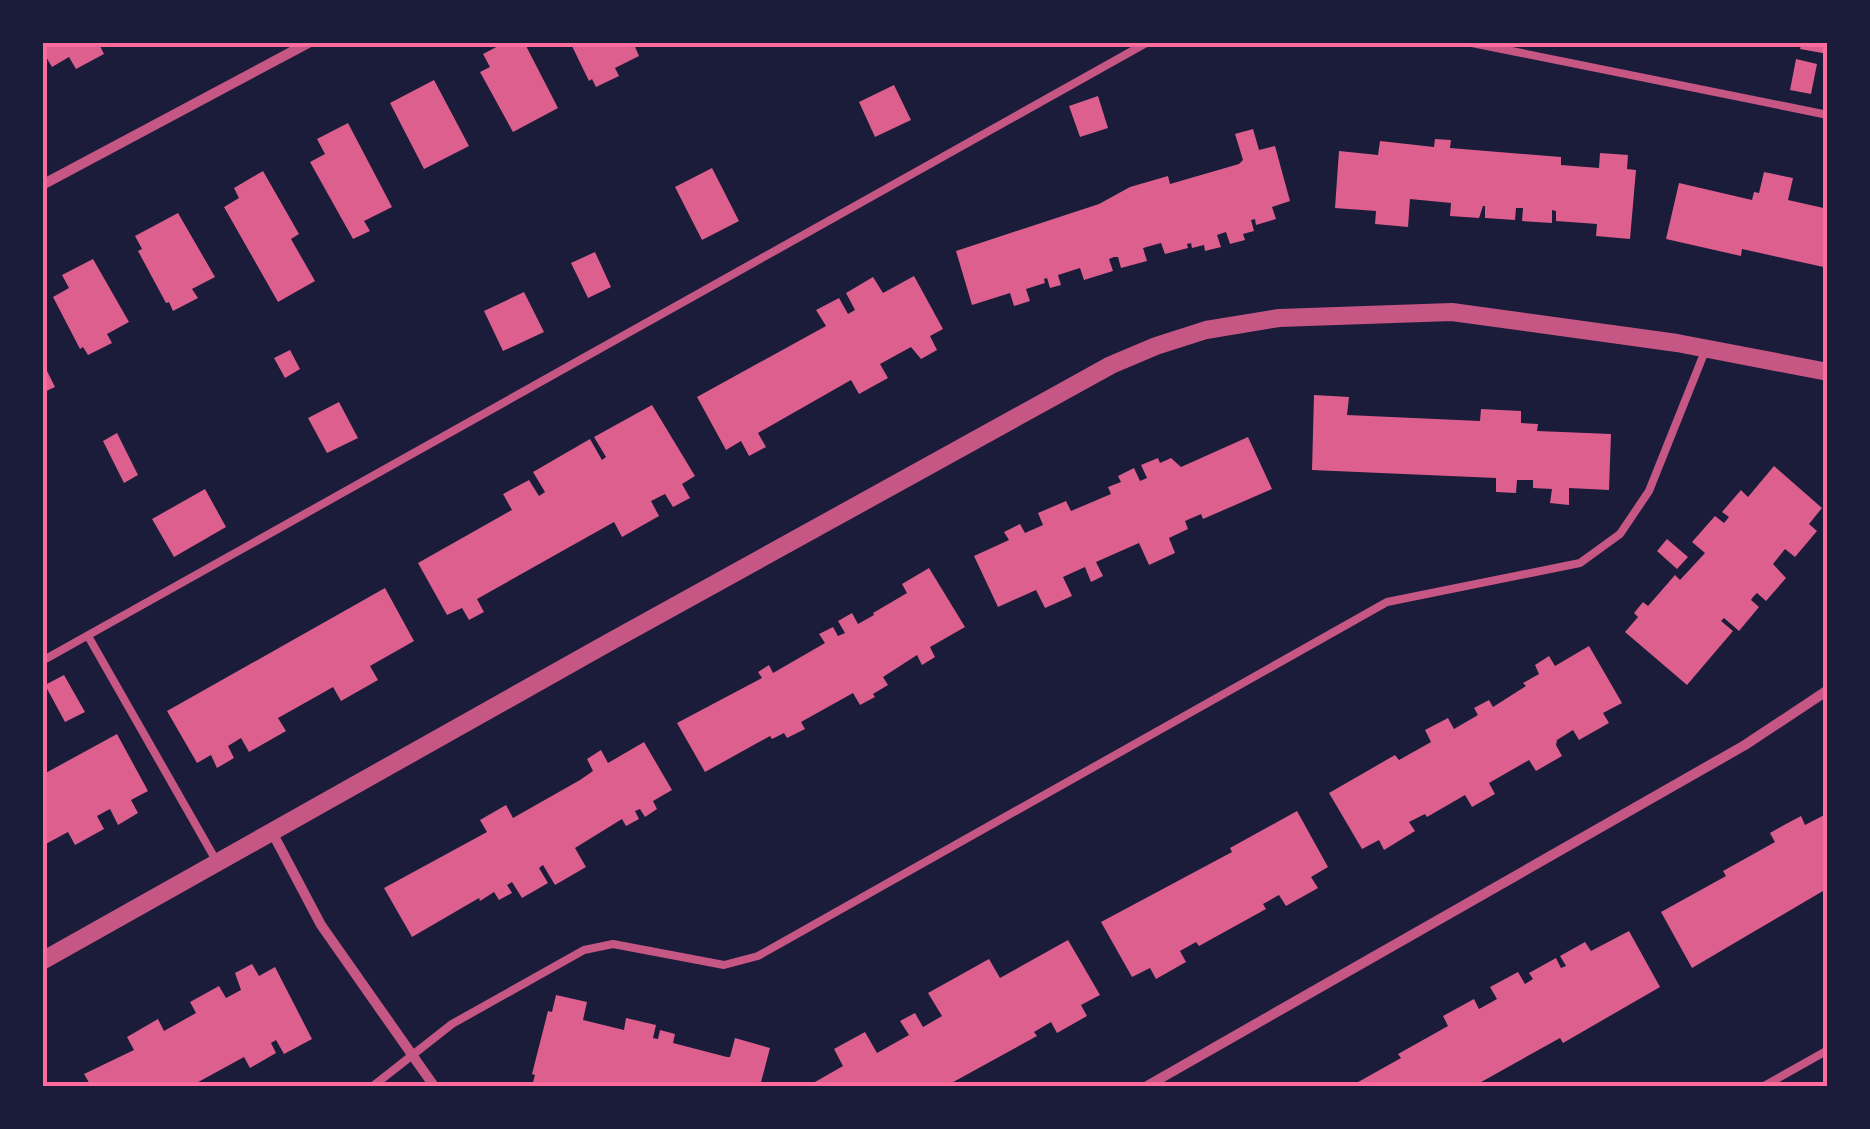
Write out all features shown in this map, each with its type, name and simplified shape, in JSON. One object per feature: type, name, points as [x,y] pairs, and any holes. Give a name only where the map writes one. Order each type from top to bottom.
[{"type":"street","points":[[42,184],[310,42]]},
{"type":"street","points":[[42,962],[606,644],[1112,365],[1156,346],[1206,330],[1280,318],[1452,312],[1828,372]]},
{"type":"street","points":[[1147,1086],[1745,745],[1828,690]]},
{"type":"street","points":[[273,834],[321,924],[434,1086]]},
{"type":"lane","points":[[42,661],[1148,42]]},
{"type":"lane","points":[[1468,42],[1828,116]]},
{"type":"lane","points":[[373,1086],[452,1024],[584,950],[612,944],[724,965],[758,956],[1388,602],[1580,563],[1620,534],[1649,491],[1705,350]]},
{"type":"lane","points":[[88,636],[218,864]]},
{"type":"lane","points":[[1764,1086],[1828,1050]]},
{"type":"building","points":[[42,42],[98,42],[104,54],[76,69],[69,57],[52,67]]},
{"type":"building","points":[[506,42],[524,42],[558,108],[513,132],[480,72],[490,67],[483,54]]},
{"type":"building","points":[[570,42],[633,42],[639,56],[615,68],[619,76],[596,87],[592,79],[589,81]]},
{"type":"building","points":[[1802,42],[1828,42],[1828,54],[1800,49]]},
{"type":"building","points":[[1796,59],[1817,64],[1811,94],[1790,90]]},
{"type":"building","points":[[434,80],[469,146],[424,169],[390,103]]},
{"type":"building","points":[[894,85],[911,120],[875,137],[859,102]]},
{"type":"building","points":[[1098,96],[1108,128],[1080,137],[1069,106]]},
{"type":"building","points":[[348,123],[392,207],[364,221],[370,231],[353,239],[310,162],[325,154],[317,139]]},
{"type":"building","points":[[1253,129],[1259,150],[1275,146],[1290,201],[1272,207],[1276,219],[1256,225],[1255,219],[1251,220],[1254,231],[1243,234],[1245,240],[1230,244],[1226,232],[1217,235],[1221,247],[1205,251],[1204,245],[1192,248],[1191,243],[1188,248],[1165,254],[1161,243],[1143,248],[1147,261],[1121,268],[1118,257],[1114,257],[1109,259],[1113,271],[1084,280],[1080,268],[1058,275],[1061,285],[1050,288],[1047,278],[1044,279],[1045,283],[1026,289],[1030,301],[1014,306],[1010,293],[972,305],[956,251],[1099,204],[1130,187],[1168,176],[1170,184],[1239,164],[1243,160],[1235,134]]},
{"type":"building","points":[[1435,139],[1451,140],[1450,148],[1561,157],[1561,165],[1599,168],[1600,153],[1628,155],[1627,169],[1636,170],[1630,239],[1596,236],[1597,224],[1556,221],[1556,211],[1552,210],[1552,223],[1522,221],[1523,208],[1516,208],[1515,220],[1485,218],[1485,206],[1479,218],[1450,216],[1451,203],[1410,199],[1408,227],[1375,224],[1376,211],[1335,208],[1339,151],[1378,155],[1380,141],[1434,147]]},
{"type":"building","points":[[712,168],[739,221],[702,240],[675,187]]},
{"type":"building","points":[[263,171],[299,234],[291,239],[315,281],[278,302],[224,207],[239,198],[234,188]]},
{"type":"building","points":[[1764,172],[1793,178],[1788,200],[1828,209],[1828,268],[1742,249],[1741,256],[1666,239],[1679,183],[1752,200],[1754,192],[1759,193]]},
{"type":"building","points":[[178,213],[215,277],[192,289],[198,298],[173,311],[138,251],[142,249],[135,236]]},
{"type":"building","points":[[595,252],[611,287],[588,298],[571,263]]},
{"type":"building","points":[[93,259],[129,322],[107,334],[112,343],[88,355],[83,347],[80,349],[53,297],[69,288],[62,275]]},
{"type":"building","points":[[914,276],[943,329],[930,336],[937,350],[921,359],[911,347],[880,364],[888,378],[859,394],[851,380],[758,433],[766,447],[749,456],[741,441],[726,450],[697,397],[826,326],[816,310],[839,298],[848,314],[855,310],[846,293],[873,277],[883,293]]},
{"type":"building","points":[[524,292],[544,332],[503,351],[484,311]]},
{"type":"building","points":[[290,350],[300,369],[285,378],[274,358]]},
{"type":"building","points":[[42,361],[55,387],[42,393]]},
{"type":"building","points":[[1314,395],[1349,397],[1347,415],[1480,421],[1481,409],[1521,411],[1521,423],[1538,424],[1537,431],[1611,434],[1609,490],[1569,488],[1569,505],[1550,503],[1552,489],[1533,488],[1533,480],[1517,480],[1516,493],[1496,492],[1496,478],[1312,470]]},
{"type":"building","points":[[339,402],[358,438],[327,453],[308,418]]},
{"type":"building","points":[[652,405],[695,476],[682,484],[690,498],[673,507],[665,494],[651,501],[659,516],[622,537],[614,522],[477,599],[484,612],[469,620],[462,608],[447,615],[418,563],[512,510],[503,494],[529,480],[539,496],[545,492],[533,472],[590,439],[602,460],[606,457],[594,437]]},
{"type":"building","points":[[117,433],[138,475],[124,483],[103,441]]},
{"type":"building","points":[[1248,437],[1272,489],[1203,519],[1201,514],[1185,521],[1188,529],[1169,538],[1175,553],[1149,565],[1139,543],[1096,562],[1103,576],[1091,582],[1085,567],[1063,577],[1072,596],[1045,608],[1036,590],[998,607],[974,556],[1009,540],[1004,532],[1020,524],[1025,533],[1043,525],[1038,513],[1066,501],[1071,511],[1111,494],[1108,487],[1121,482],[1118,476],[1134,468],[1140,481],[1147,478],[1141,465],[1158,458],[1160,463],[1171,458],[1181,467]]},
{"type":"building","points":[[1774,466],[1822,508],[1809,524],[1817,531],[1795,557],[1785,549],[1773,564],[1786,578],[1766,601],[1757,593],[1753,597],[1751,600],[1759,607],[1739,631],[1724,618],[1721,621],[1733,631],[1687,685],[1625,632],[1638,617],[1634,613],[1643,602],[1648,606],[1675,575],[1680,580],[1705,553],[1692,542],[1715,516],[1724,523],[1729,517],[1722,512],[1741,490],[1748,497]]},
{"type":"building","points":[[205,489],[226,527],[174,557],[152,519]]},
{"type":"building","points":[[1667,539],[1688,557],[1677,569],[1657,551]]},
{"type":"building","points":[[929,568],[965,627],[930,647],[935,657],[922,665],[917,655],[883,677],[888,685],[873,694],[875,697],[860,705],[853,693],[801,722],[805,729],[787,738],[784,733],[772,739],[770,736],[705,772],[677,723],[762,678],[758,672],[769,665],[773,673],[825,643],[819,634],[833,627],[838,636],[845,633],[838,621],[852,613],[858,624],[874,615],[907,593],[902,584]]},
{"type":"building","points":[[385,588],[414,641],[370,666],[378,680],[341,701],[333,687],[278,718],[286,731],[249,752],[241,738],[228,746],[234,758],[217,768],[211,755],[197,763],[167,711]]},
{"type":"building","points":[[1589,646],[1622,703],[1603,713],[1609,723],[1579,740],[1573,730],[1557,740],[1562,756],[1536,771],[1529,760],[1489,783],[1495,794],[1472,807],[1465,795],[1427,817],[1425,814],[1409,822],[1415,831],[1384,850],[1379,840],[1362,849],[1329,793],[1395,755],[1399,760],[1431,742],[1425,730],[1448,718],[1454,729],[1478,715],[1474,708],[1489,700],[1493,707],[1526,686],[1523,683],[1539,674],[1535,665],[1549,656],[1555,666]]},
{"type":"building","points":[[64,675],[85,712],[65,722],[45,685]]},
{"type":"building","points":[[117,734],[148,791],[131,800],[138,813],[118,825],[110,809],[97,816],[104,829],[75,845],[68,832],[42,846],[42,775]]},
{"type":"building","points":[[644,742],[672,790],[653,801],[657,809],[645,817],[640,809],[635,811],[639,819],[626,826],[622,819],[575,848],[586,867],[555,885],[543,865],[539,868],[548,883],[522,898],[512,882],[507,885],[512,893],[499,900],[494,892],[480,901],[479,898],[412,937],[384,888],[487,832],[480,820],[506,805],[513,818],[580,780],[593,771],[587,759],[601,750],[608,763]]},
{"type":"building","points":[[1297,811],[1328,867],[1311,877],[1318,888],[1286,906],[1279,895],[1263,904],[1266,909],[1199,946],[1196,942],[1180,951],[1186,962],[1156,979],[1150,968],[1132,977],[1101,922],[1232,852],[1230,848]]},
{"type":"building","points":[[1828,813],[1828,888],[1692,968],[1661,912],[1726,876],[1723,871],[1775,842],[1770,833],[1801,816],[1805,825]]},
{"type":"building","points":[[1629,931],[1660,987],[1563,1043],[1560,1038],[1474,1086],[1351,1086],[1448,1026],[1443,1016],[1474,999],[1479,1009],[1497,999],[1490,987],[1518,972],[1525,984],[1533,979],[1529,973],[1556,958],[1561,968],[1566,966],[1560,956],[1585,942],[1591,951]]},
{"type":"building","points":[[1068,940],[1100,995],[1081,1005],[1087,1016],[1057,1033],[1051,1022],[1034,1032],[1037,1036],[946,1086],[808,1086],[843,1066],[834,1049],[865,1032],[877,1053],[909,1035],[900,1021],[915,1013],[923,1027],[942,1016],[928,993],[989,959],[1000,978]]},
{"type":"building","points":[[252,964],[259,976],[275,967],[312,1039],[284,1054],[276,1040],[271,1043],[276,1053],[250,1068],[244,1057],[191,1086],[91,1086],[84,1074],[134,1050],[127,1037],[158,1019],[164,1031],[196,1013],[190,1002],[219,986],[226,998],[241,990],[235,973]]},
{"type":"building","points":[[556,995],[587,1002],[583,1020],[624,1030],[626,1018],[656,1025],[653,1038],[658,1039],[660,1030],[675,1034],[673,1043],[727,1057],[735,1038],[770,1048],[760,1086],[532,1086],[548,1011],[552,1012]]}]
